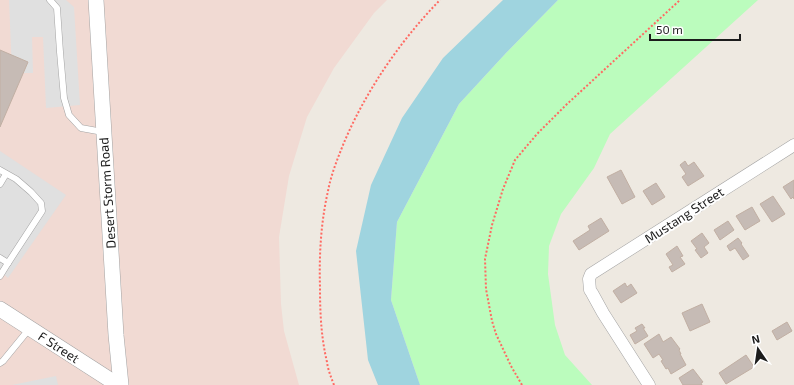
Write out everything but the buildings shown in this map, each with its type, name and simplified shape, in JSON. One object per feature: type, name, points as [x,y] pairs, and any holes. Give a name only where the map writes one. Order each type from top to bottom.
[{"type":"street","name":"Desert Storm Road","points":[[96,0],[103,132],[120,385]]},
{"type":"street","name":"Mustang Street","points":[[649,385],[590,290],[589,279],[591,274],[794,145]]},
{"type":"street","name":"F Street","points":[[0,309],[120,385]]},
{"type":"lane","points":[[50,0],[57,8],[64,98],[69,115],[81,128],[103,132]]},
{"type":"lane","points":[[0,170],[16,180],[41,203],[42,211],[0,276]]},
{"type":"lane","points":[[0,184],[6,174]]},
{"type":"lane","points":[[0,258],[8,263]]},
{"type":"lane","points":[[0,363],[30,328]]},
{"type":"path","points":[[334,385],[327,363],[322,337],[320,303],[319,260],[322,225],[328,190],[336,162],[350,126],[371,89],[404,41],[440,0]]},
{"type":"path","points":[[522,385],[496,334],[486,289],[485,259],[492,225],[514,160],[536,134],[566,104],[680,0]]},
{"type":"shaded area","points":[[0,0],[387,0],[374,13],[334,68],[307,117],[289,176],[279,237],[281,304],[284,331],[299,385],[0,385]]},
{"type":"shaded area","points":[[9,0],[66,0],[74,7],[80,105],[46,108],[43,37],[32,37],[33,73],[12,73]]},
{"type":"shaded area","points":[[0,151],[66,195],[8,278],[0,271]]},
{"type":"shaded area","points":[[56,376],[58,385],[12,385]]},
{"type":"green space","points":[[558,0],[758,0],[610,134],[594,168],[561,214],[549,246],[548,274],[555,325],[565,355],[592,385],[420,385],[391,300],[397,222],[459,104]]},
{"type":"water","points":[[503,0],[558,0],[459,104],[397,222],[391,300],[420,385],[378,385],[368,360],[356,251],[371,185],[402,118],[443,58]]}]
